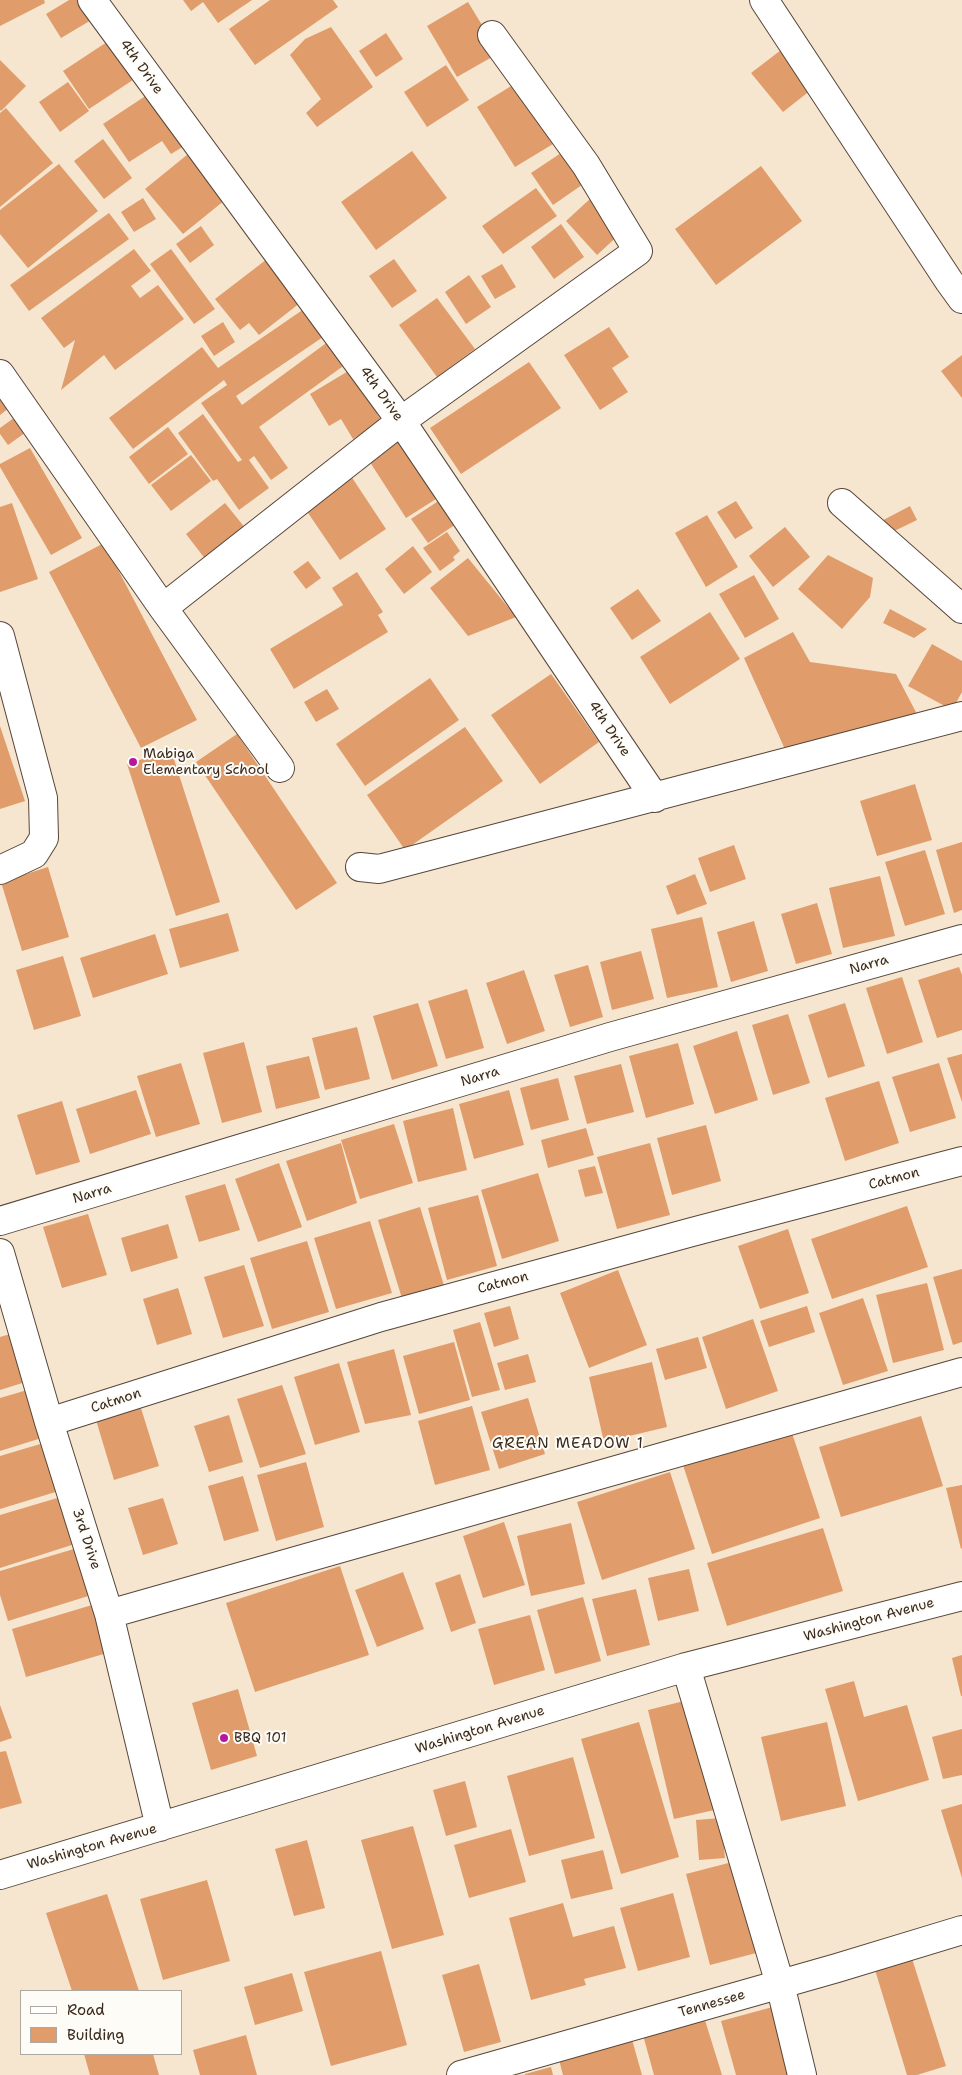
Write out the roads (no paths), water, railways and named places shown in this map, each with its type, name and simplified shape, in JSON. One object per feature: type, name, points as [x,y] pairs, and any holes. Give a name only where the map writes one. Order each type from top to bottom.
[{"type":"street","name":"4th Drive","points":[[92,0],[401,421],[655,798]]},
{"type":"street","points":[[764,0],[948,281],[962,299]]},
{"type":"street","points":[[163,608],[401,421],[638,251],[586,165],[492,35]]},
{"type":"street","points":[[0,374],[163,608],[280,768]]},
{"type":"street","points":[[842,503],[962,609]]},
{"type":"street","points":[[0,636],[43,798],[44,838],[34,854],[0,870]]},
{"type":"street","points":[[360,867],[379,869],[962,716]]},
{"type":"street","name":"Narra","points":[[0,1221],[610,1037],[962,940]]},
{"type":"street","name":"Catmon","points":[[49,1422],[381,1316],[962,1161]]},
{"type":"street","name":"3rd Drive","points":[[0,1253],[49,1422],[110,1614],[160,1827]]},
{"type":"street","points":[[110,1614],[962,1372]]},
{"type":"street","name":"Washington Avenue","points":[[0,1875],[686,1667],[962,1596]]},
{"type":"street","points":[[686,1667],[780,1984],[802,2075]]},
{"type":"street","name":"Tennessee","points":[[461,2075],[962,1930]]},
{"type":"place","name":"Mabiga Elementary School","points":[[133,762]]},
{"type":"place","name":"BBQ 101","points":[[224,1738]]},
{"type":"district","name":"GREAN MEADOW 1","points":[[568,1444]]}]
